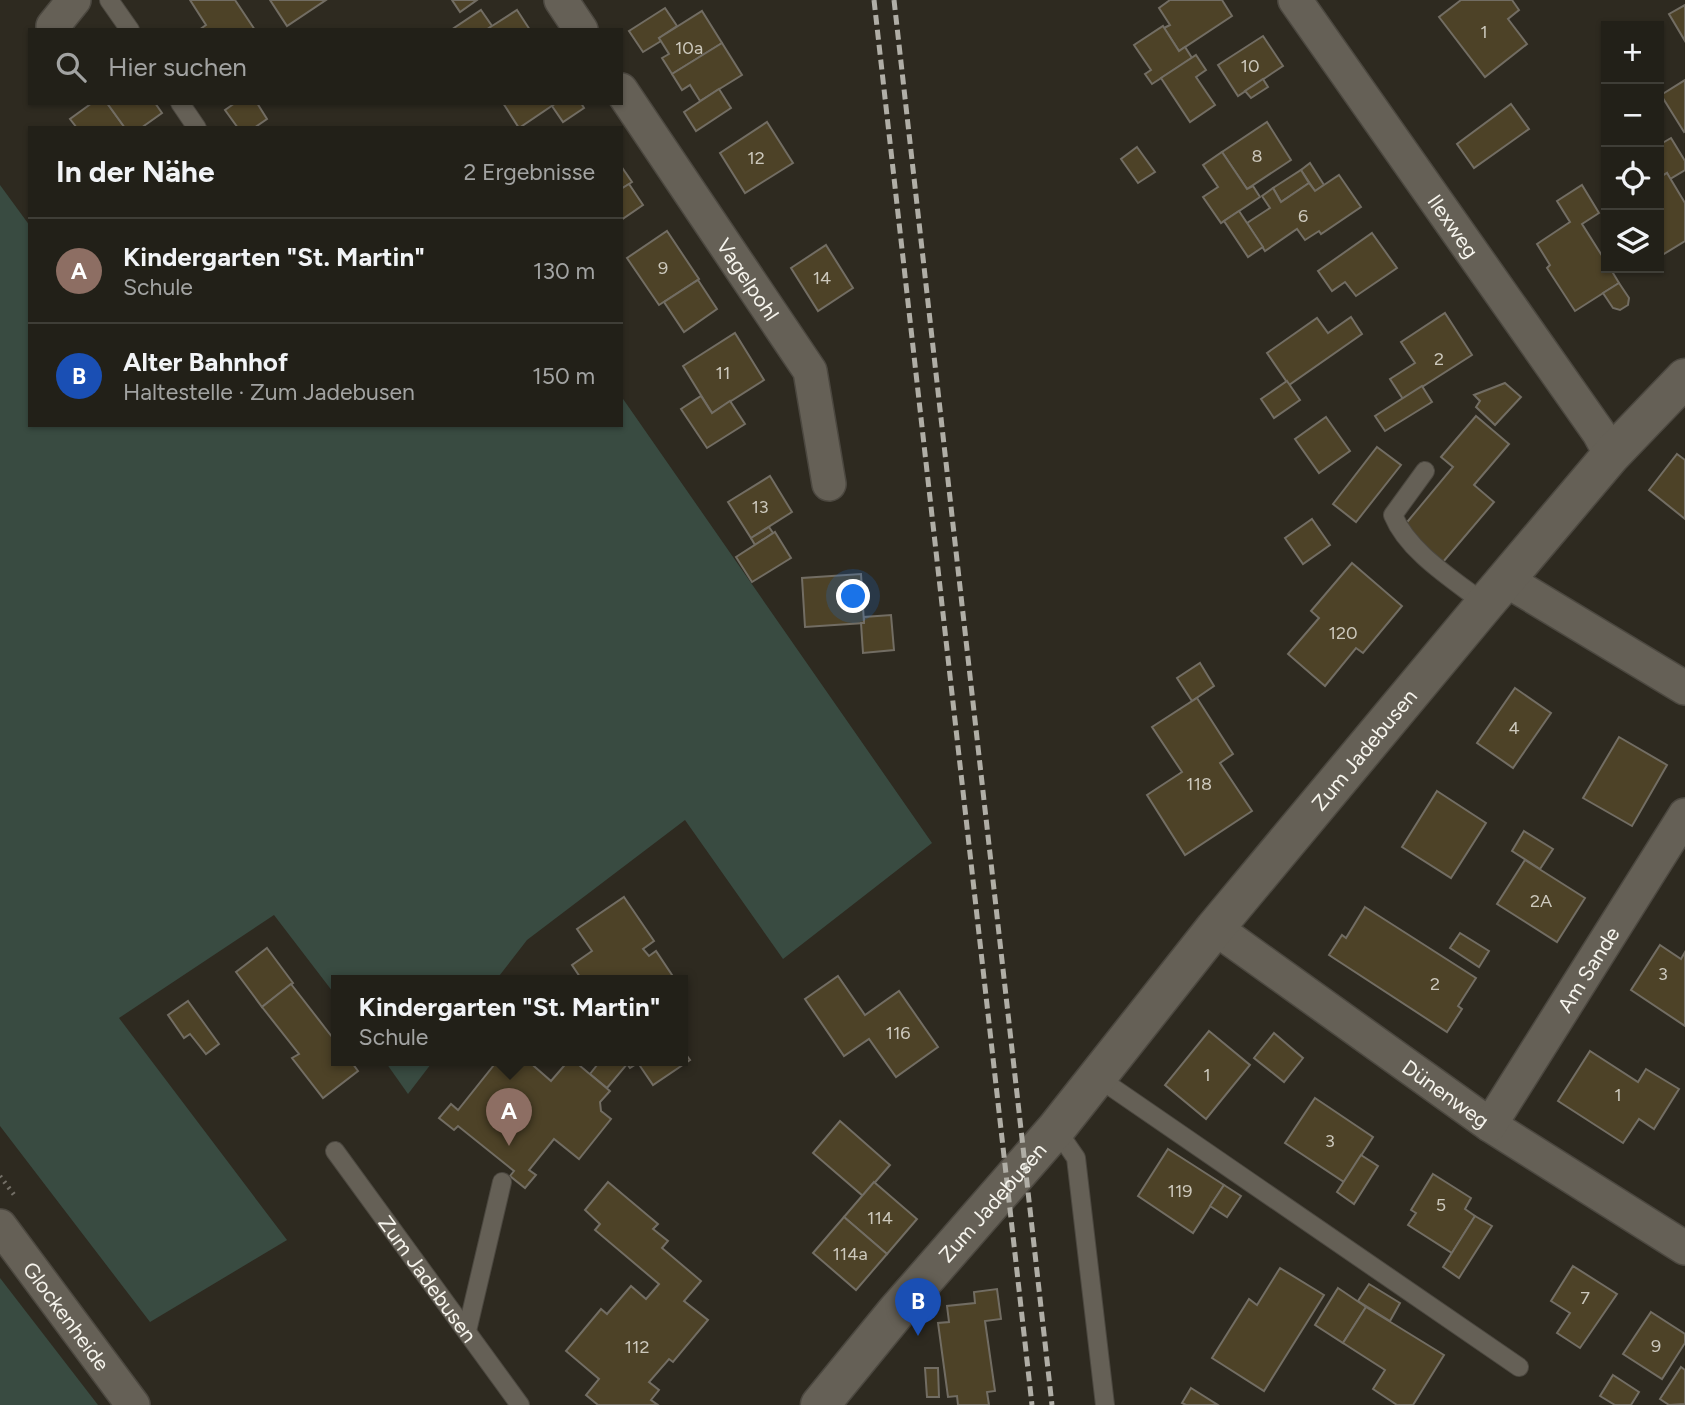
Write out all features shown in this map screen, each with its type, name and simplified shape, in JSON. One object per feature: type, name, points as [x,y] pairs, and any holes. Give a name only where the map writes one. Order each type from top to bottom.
[{"type":"street","points":[[53,26],[74,0]]},
{"type":"street","points":[[561,0],[580,28]]},
{"type":"street","name":"Ilexweg","points":[[1295,0],[1599,433],[1611,455]]},
{"type":"street","name":"Vagelpohl","points":[[623,93],[810,371],[829,484]]},
{"type":"street","name":"Zum Jadebusen","points":[[820,1405],[896,1312],[1056,1129],[1215,928],[1495,592],[1611,455],[1685,378]]},
{"type":"street","points":[[1495,592],[1685,688]]},
{"type":"street","name":"Am Sande","points":[[1490,1125],[1685,815]]},
{"type":"street","name":"Dünenweg","points":[[1215,928],[1490,1125],[1685,1248]]},
{"type":"street","name":"Glockenheide","points":[[0,1226],[133,1405]]},
{"type":"lane","points":[[109,0],[129,28]]},
{"type":"lane","points":[[181,105],[196,126]]},
{"type":"lane","points":[[1425,471],[1393,515],[1399,530],[1415,548],[1495,592]]},
{"type":"lane","points":[[1097,1077],[1519,1367]]},
{"type":"lane","name":"Zum Jadebusen","points":[[1056,1129],[1076,1158],[1105,1405]]},
{"type":"lane","name":"Zum Jadebusen","points":[[335,1151],[520,1405]]},
{"type":"lane","points":[[467,1331],[502,1182]]},
{"type":"green space","points":[[0,185],[28,223],[28,427],[623,427],[623,399],[932,843],[783,959],[685,820],[527,940],[500,975],[331,975],[331,989],[274,915],[119,1018],[287,1240],[150,1322],[0,1126]]},
{"type":"green space","points":[[388,1066],[429,1066],[408,1094]]},
{"type":"green space","points":[[0,1278],[98,1405],[0,1405]]},
{"type":"building","points":[[190,0],[235,0],[254,28],[202,28],[206,25]]},
{"type":"building","points":[[270,0],[326,0],[287,26]]},
{"type":"building","points":[[452,0],[477,0],[460,12]]},
{"type":"building","points":[[1170,0],[1222,0],[1232,16],[1179,51],[1164,28],[1170,25],[1159,8]]},
{"type":"building","points":[[1461,0],[1512,0],[1519,10],[1508,19],[1527,44],[1485,77],[1439,17]]},
{"type":"building","points":[[1685,5],[1685,41],[1669,14]]},
{"type":"building","points":[[665,8],[677,26],[659,38],[661,41],[643,52],[629,31]]},
{"type":"building","points":[[481,10],[492,26],[489,28],[454,28]]},
{"type":"building","points":[[517,10],[529,28],[489,28]]},
{"type":"building","points":[[702,11],[722,43],[672,74],[662,58],[669,54],[659,38]]},
{"type":"building","points":[[1163,26],[1179,51],[1185,47],[1192,58],[1152,84],[1145,74],[1151,70],[1134,45]]},
{"type":"building","points":[[1263,36],[1283,66],[1238,96],[1218,65]]},
{"type":"building","points":[[722,43],[742,75],[700,101],[690,85],[682,90],[672,74]]},
{"type":"building","points":[[1196,55],[1206,70],[1196,77],[1215,105],[1190,122],[1161,78]]},
{"type":"building","points":[[1263,79],[1268,87],[1251,98],[1245,91]]},
{"type":"building","points":[[1685,80],[1684,132],[1664,100],[1664,93]]},
{"type":"building","points":[[719,89],[731,108],[696,131],[684,112]]},
{"type":"building","points":[[1511,104],[1529,129],[1474,168],[1457,144]]},
{"type":"building","points":[[89,105],[108,105],[124,126],[75,126],[70,119]]},
{"type":"building","points":[[108,105],[156,105],[162,113],[144,126],[124,126]]},
{"type":"building","points":[[232,105],[258,105],[267,119],[257,126],[237,126],[225,110]]},
{"type":"building","points":[[504,105],[553,105],[522,126],[518,126]]},
{"type":"building","points":[[582,105],[584,108],[563,122],[552,106]]},
{"type":"building","points":[[767,122],[793,163],[745,193],[720,153]]},
{"type":"building","points":[[1267,122],[1291,160],[1247,189],[1222,152]]},
{"type":"building","points":[[1671,138],[1685,161],[1685,170],[1670,179],[1667,173],[1664,175],[1664,142]]},
{"type":"building","points":[[1137,147],[1155,172],[1138,183],[1121,159]]},
{"type":"building","points":[[1222,152],[1247,189],[1253,186],[1260,197],[1221,223],[1203,197],[1218,187],[1203,165]]},
{"type":"building","points":[[1310,163],[1324,185],[1315,191],[1301,170]]},
{"type":"building","points":[[623,169],[632,182],[623,188]]},
{"type":"building","points":[[1301,170],[1309,183],[1281,202],[1273,188]]},
{"type":"building","points":[[1667,173],[1685,203],[1685,241],[1664,254],[1664,210],[1664,175]]},
{"type":"building","points":[[1339,175],[1361,207],[1321,234],[1319,231],[1305,240],[1297,229],[1265,251],[1247,223],[1270,208],[1262,196],[1273,188],[1281,202],[1309,183],[1315,191]]},
{"type":"building","points":[[629,184],[643,205],[623,219],[623,188]]},
{"type":"building","points":[[1582,185],[1599,213],[1582,224],[1601,254],[1601,273],[1613,273],[1619,283],[1575,311],[1547,268],[1550,265],[1537,244],[1570,222],[1557,201]]},
{"type":"building","points":[[1239,211],[1263,247],[1248,257],[1224,221]]},
{"type":"building","points":[[667,231],[699,279],[659,305],[627,258]]},
{"type":"building","points":[[1372,233],[1397,268],[1356,296],[1345,282],[1332,291],[1318,271]]},
{"type":"building","points":[[826,245],[853,288],[818,311],[791,268]]},
{"type":"building","points":[[698,280],[717,309],[684,332],[664,302]]},
{"type":"building","points":[[1619,283],[1629,298],[1628,305],[1620,310],[1613,308],[1603,293]]},
{"type":"building","points":[[1445,313],[1472,355],[1403,399],[1390,379],[1415,363],[1401,342]]},
{"type":"building","points":[[1351,317],[1362,334],[1289,385],[1267,353],[1317,318],[1328,333]]},
{"type":"building","points":[[735,333],[764,380],[712,413],[683,366]]},
{"type":"building","points":[[1287,381],[1300,400],[1274,418],[1261,399]]},
{"type":"building","points":[[1505,383],[1521,397],[1495,425],[1476,407],[1480,401],[1474,395]]},
{"type":"building","points":[[1422,386],[1432,402],[1385,431],[1375,416]]},
{"type":"building","points":[[701,396],[712,413],[730,401],[745,424],[707,448],[681,409]]},
{"type":"building","points":[[1476,416],[1509,444],[1474,485],[1494,502],[1443,562],[1403,527],[1453,467],[1441,457]]},
{"type":"building","points":[[1326,417],[1350,451],[1319,473],[1295,439]]},
{"type":"building","points":[[1377,447],[1401,465],[1356,522],[1333,504]]},
{"type":"building","points":[[1677,454],[1685,460],[1685,519],[1649,490]]},
{"type":"building","points":[[770,476],[792,512],[751,538],[728,502]]},
{"type":"building","points":[[1312,519],[1330,545],[1303,564],[1285,538]]},
{"type":"building","points":[[769,527],[773,533],[755,545],[751,538]]},
{"type":"building","points":[[775,532],[791,558],[752,582],[736,557]]},
{"type":"building","points":[[1352,563],[1402,606],[1363,653],[1356,648],[1325,686],[1288,654],[1319,618],[1311,611]]},
{"type":"building","points":[[861,574],[864,623],[805,627],[802,578]]},
{"type":"building","points":[[891,615],[894,650],[863,653],[861,623],[864,623],[864,617]]},
{"type":"building","points":[[1200,663],[1214,686],[1192,701],[1177,678]]},
{"type":"building","points":[[1515,688],[1551,713],[1513,768],[1477,743]]},
{"type":"building","points":[[1197,698],[1233,754],[1220,763],[1252,811],[1185,855],[1147,795],[1182,772],[1152,727]]},
{"type":"building","points":[[1619,737],[1667,765],[1632,826],[1583,798]]},
{"type":"building","points":[[1437,791],[1486,823],[1451,878],[1402,847]]},
{"type":"building","points":[[1524,831],[1553,849],[1540,869],[1512,851]]},
{"type":"building","points":[[1525,860],[1585,898],[1557,942],[1497,904]]},
{"type":"building","points":[[624,897],[654,941],[643,949],[649,956],[656,951],[672,975],[579,975],[572,965],[592,951],[577,929]]},
{"type":"building","points":[[1365,907],[1476,978],[1458,1006],[1462,1009],[1447,1032],[1329,955],[1342,935],[1346,938]]},
{"type":"building","points":[[1460,933],[1489,951],[1479,967],[1450,948]]},
{"type":"building","points":[[1660,945],[1681,959],[1685,952],[1685,1026],[1631,990]]},
{"type":"building","points":[[267,948],[293,983],[262,1007],[236,972]]},
{"type":"building","points":[[838,976],[865,1015],[899,991],[938,1047],[896,1077],[869,1039],[844,1056],[805,999]]},
{"type":"building","points":[[291,984],[331,1036],[331,1066],[354,1066],[358,1071],[323,1098],[292,1058],[299,1054],[262,1007]]},
{"type":"building","points":[[188,1001],[219,1044],[206,1054],[190,1034],[184,1038],[168,1015]]},
{"type":"building","points":[[1209,1031],[1250,1065],[1206,1119],[1165,1085]]},
{"type":"building","points":[[1274,1033],[1303,1058],[1284,1082],[1254,1058]]},
{"type":"building","points":[[1590,1051],[1638,1082],[1646,1069],[1679,1089],[1654,1129],[1639,1119],[1623,1143],[1558,1101]]},
{"type":"building","points":[[493,1066],[534,1066],[551,1081],[564,1066],[580,1066],[610,1091],[600,1102],[601,1111],[611,1119],[579,1159],[554,1139],[529,1170],[536,1175],[525,1188],[510,1176],[514,1171],[458,1126],[454,1130],[439,1118],[451,1104],[458,1110]]},
{"type":"building","points":[[596,1066],[625,1066],[607,1088],[590,1074]]},
{"type":"building","points":[[640,1066],[681,1066],[653,1085]]},
{"type":"building","points":[[1315,1098],[1373,1137],[1344,1182],[1285,1143]]},
{"type":"building","points":[[840,1121],[890,1165],[863,1196],[813,1153]]},
{"type":"building","points":[[1168,1149],[1224,1185],[1193,1233],[1138,1196]]},
{"type":"building","points":[[1361,1155],[1378,1166],[1354,1204],[1337,1192]]},
{"type":"building","points":[[1433,1174],[1471,1198],[1465,1209],[1475,1216],[1452,1253],[1408,1225],[1416,1213],[1411,1210]]},
{"type":"building","points":[[608,1182],[658,1224],[653,1229],[668,1241],[662,1248],[701,1281],[684,1301],[708,1320],[673,1362],[669,1359],[649,1382],[659,1390],[651,1400],[658,1405],[598,1405],[586,1395],[599,1379],[566,1351],[601,1309],[607,1314],[631,1286],[646,1299],[659,1284],[595,1230],[600,1224],[585,1210]]},
{"type":"building","points":[[874,1182],[917,1219],[887,1254],[844,1217]]},
{"type":"building","points":[[1224,1185],[1241,1196],[1227,1217],[1210,1206]]},
{"type":"building","points":[[1475,1216],[1492,1226],[1459,1278],[1443,1267]]},
{"type":"building","points":[[844,1217],[887,1254],[856,1290],[813,1253]]},
{"type":"building","points":[[1573,1266],[1617,1294],[1580,1348],[1557,1333],[1570,1313],[1551,1301]]},
{"type":"building","points":[[1280,1268],[1324,1295],[1264,1391],[1212,1358],[1249,1299],[1257,1305]]},
{"type":"building","points":[[1369,1284],[1400,1303],[1390,1321],[1358,1301]]},
{"type":"building","points":[[1338,1288],[1366,1307],[1343,1343],[1315,1325]]},
{"type":"building","points":[[997,1289],[1001,1319],[985,1321],[995,1391],[987,1392],[989,1405],[958,1405],[957,1396],[948,1397],[938,1323],[949,1322],[947,1306],[975,1303],[974,1292]]},
{"type":"building","points":[[1366,1307],[1444,1355],[1413,1405],[1397,1405],[1373,1389],[1385,1370],[1343,1343]]},
{"type":"building","points":[[1651,1312],[1685,1334],[1685,1343],[1662,1379],[1623,1354]]},
{"type":"building","points":[[1681,1367],[1685,1370],[1685,1404],[1669,1405],[1660,1399]]},
{"type":"building","points":[[925,1368],[938,1368],[939,1397],[927,1397]]},
{"type":"building","points":[[1613,1375],[1639,1392],[1631,1405],[1615,1405],[1600,1396]]},
{"type":"building","points":[[1191,1388],[1218,1405],[1182,1403]]},
{"type":"railway","points":[[874,0],[1032,1405]]},
{"type":"railway","points":[[894,0],[1052,1405]]},
{"type":"place","name":"Kindergarten \"St. Martin\"","points":[[509,1146]]},
{"type":"place","name":"Alter Bahnhof","points":[[918,1336]]}]
